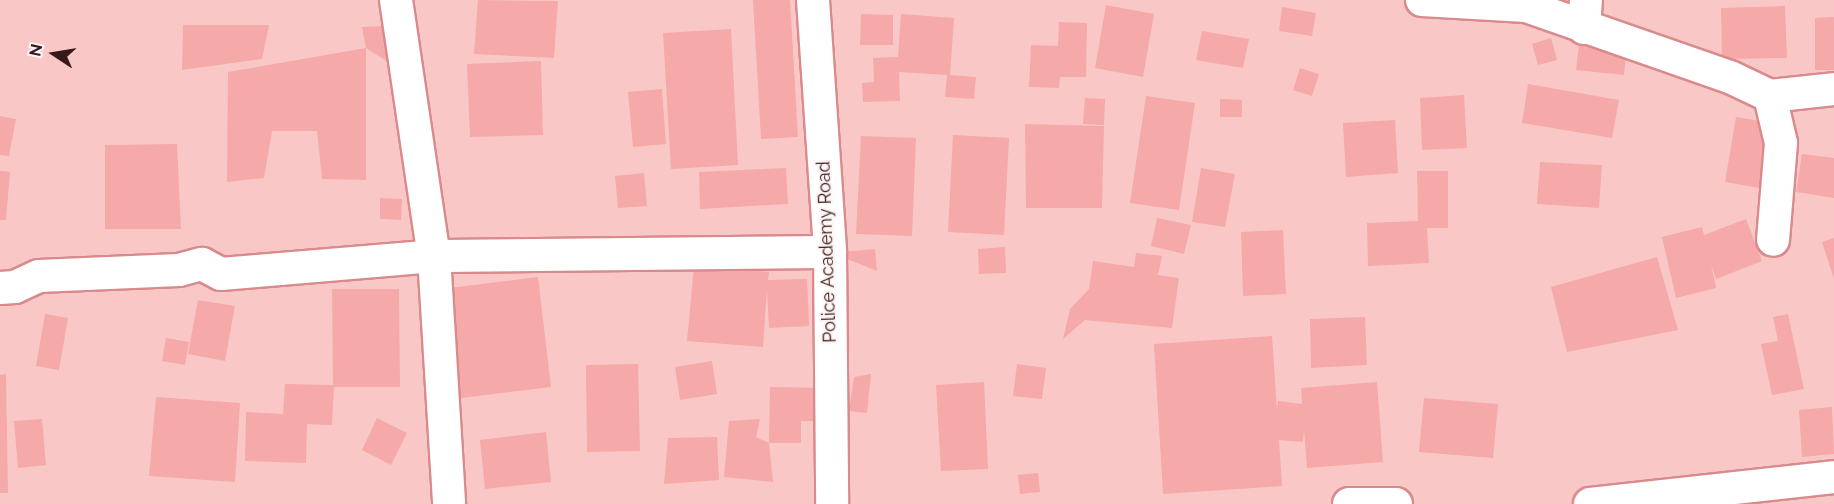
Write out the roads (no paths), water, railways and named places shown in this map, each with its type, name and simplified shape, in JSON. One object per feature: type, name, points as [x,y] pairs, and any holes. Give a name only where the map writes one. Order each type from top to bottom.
[{"type":"street","points":[[396,0],[434,256],[449,504]]},
{"type":"street","name":"Police Academy Road","points":[[813,0],[830,252],[832,504]]},
{"type":"street","points":[[1422,0],[1526,6],[1585,14],[1770,96],[1834,89]]},
{"type":"street","points":[[1770,96],[1781,143],[1773,240]]},
{"type":"street","points":[[0,288],[15,287],[39,276],[179,270],[202,264],[221,274],[434,256],[830,252]]},
{"type":"street","points":[[1590,504],[1834,477]]},
{"type":"street","points":[[1349,504],[1396,504]]}]
